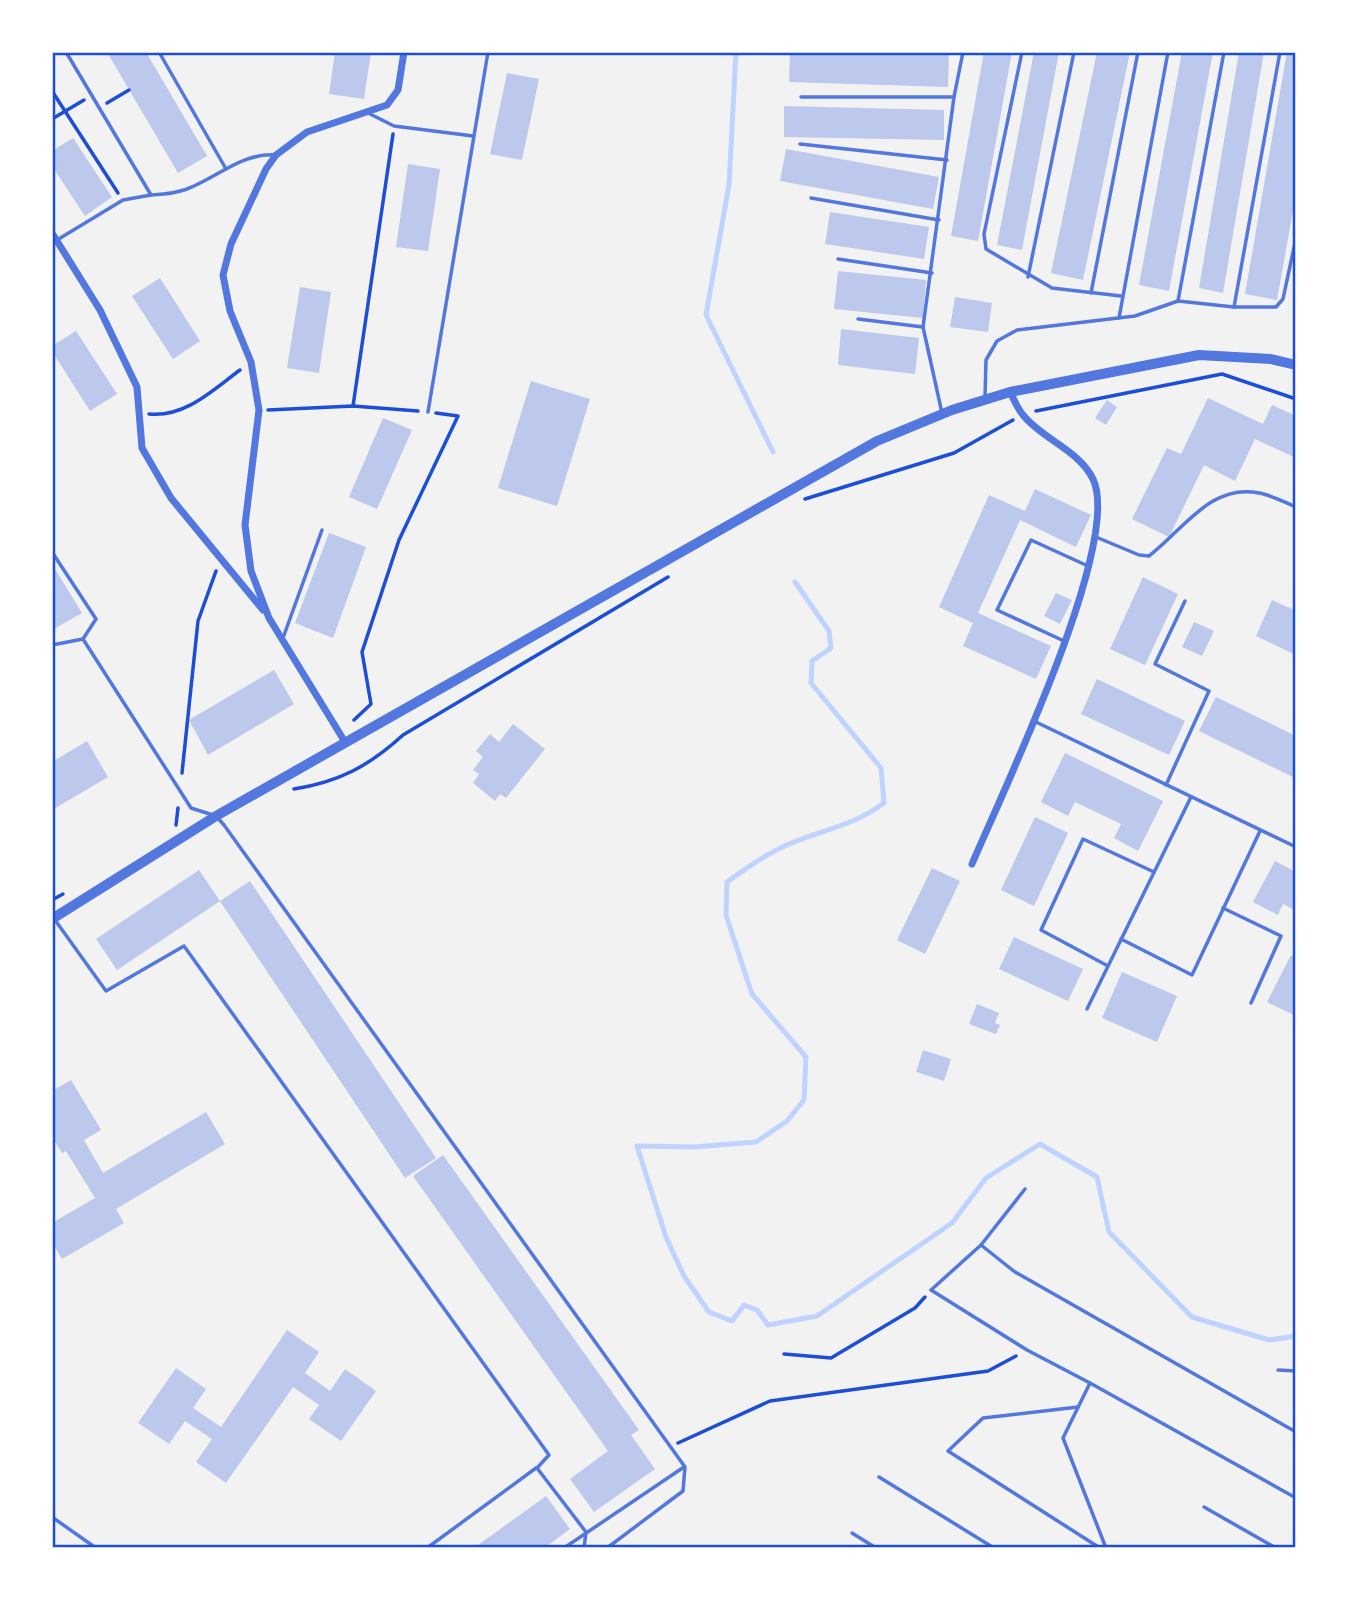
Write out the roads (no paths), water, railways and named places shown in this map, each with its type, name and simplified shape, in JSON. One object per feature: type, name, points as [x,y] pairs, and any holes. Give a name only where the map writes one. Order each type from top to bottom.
[{"type":"street","points":[[269,618],[251,571],[245,525],[259,410],[251,362],[230,311],[223,275],[231,244],[266,169],[276,155],[307,132],[387,105],[398,90],[404,52]]},
{"type":"street","points":[[55,236],[100,310],[137,387],[142,448],[171,498],[269,618],[343,738]]},
{"type":"street","points":[[53,918],[343,738],[877,441],[942,414],[1010,392],[1199,355],[1271,359],[1296,365]]},
{"type":"street","points":[[972,864],[1067,642],[1096,537],[1100,503],[1093,478],[1073,456],[1022,414],[1010,392]]},
{"type":"lane","points":[[66,52],[151,195]]},
{"type":"lane","points":[[159,52],[226,169]]},
{"type":"lane","points":[[428,412],[488,52]]},
{"type":"lane","points":[[942,414],[923,327],[954,97],[963,52]]},
{"type":"lane","points":[[1022,52],[984,234],[986,250],[1028,277],[1052,288],[1121,296]]},
{"type":"lane","points":[[1028,277],[1074,52]]},
{"type":"lane","points":[[1091,293],[1138,52]]},
{"type":"lane","points":[[1119,318],[1168,52]]},
{"type":"lane","points":[[1178,301],[1224,52]]},
{"type":"lane","points":[[1234,307],[1280,52]]},
{"type":"lane","points":[[801,97],[954,97]]},
{"type":"lane","points":[[368,113],[394,126],[474,136]]},
{"type":"lane","points":[[800,144],[947,160]]},
{"type":"lane","points":[[55,236],[122,200],[176,193],[262,154],[276,155]]},
{"type":"lane","points":[[811,198],[939,220]]},
{"type":"lane","points":[[985,399],[986,360],[1004,336],[1017,330],[1119,318],[1158,310],[1178,301],[1234,307],[1276,307],[1283,299],[1296,238]]},
{"type":"lane","points":[[838,259],[932,272]]},
{"type":"lane","points":[[858,319],[923,327]]},
{"type":"lane","points":[[1096,537],[1139,555],[1149,556],[1208,504],[1233,492],[1260,493],[1296,507]]},
{"type":"lane","points":[[282,640],[322,530]]},
{"type":"lane","points":[[1067,642],[997,610],[1031,540],[1087,566]]},
{"type":"lane","points":[[52,552],[96,619],[83,639],[52,645]]},
{"type":"lane","points":[[1166,785],[1209,691],[1155,664],[1185,601]]},
{"type":"lane","points":[[83,639],[191,808],[216,816],[685,1467],[682,1491],[607,1548]]},
{"type":"lane","points":[[1033,720],[1296,847]]},
{"type":"lane","points":[[1087,1009],[1191,797]]},
{"type":"lane","points":[[1121,939],[1192,975],[1261,831]]},
{"type":"lane","points":[[1108,966],[1041,930],[1083,839],[1154,872]]},
{"type":"lane","points":[[1223,908],[1281,936],[1251,1003]]},
{"type":"lane","points":[[53,918],[106,991],[184,946],[549,1455],[537,1468],[428,1548]]},
{"type":"lane","points":[[1025,1189],[981,1245],[931,1290],[1027,1350],[1296,1498]]},
{"type":"lane","points":[[981,1245],[1015,1272],[1296,1432]]},
{"type":"lane","points":[[1278,1370],[1296,1371]]},
{"type":"lane","points":[[1090,1383],[1063,1438],[1106,1548]]},
{"type":"lane","points":[[1078,1407],[983,1418],[948,1451],[1100,1548]]},
{"type":"lane","points":[[564,1548],[685,1467]]},
{"type":"lane","points":[[537,1468],[586,1532],[584,1548]]},
{"type":"lane","points":[[879,1477],[994,1548]]},
{"type":"lane","points":[[1204,1507],[1276,1548]]},
{"type":"lane","points":[[52,1517],[96,1548]]},
{"type":"lane","points":[[852,1532],[876,1548]]},
{"type":"waterway","points":[[736,52],[729,185],[706,315],[773,452]]},
{"type":"waterway","points":[[795,582],[829,631],[831,648],[812,661],[811,683],[881,768],[884,803],[848,823],[781,848],[727,882],[726,915],[752,994],[806,1057],[804,1100],[787,1121],[756,1142],[694,1147],[637,1146],[666,1237],[684,1276],[709,1312],[732,1321],[744,1305],[757,1310],[768,1325],[817,1316],[952,1223],[986,1178],[1040,1144],[1097,1177],[1109,1232],[1192,1317],[1269,1340],[1296,1336]]}]
